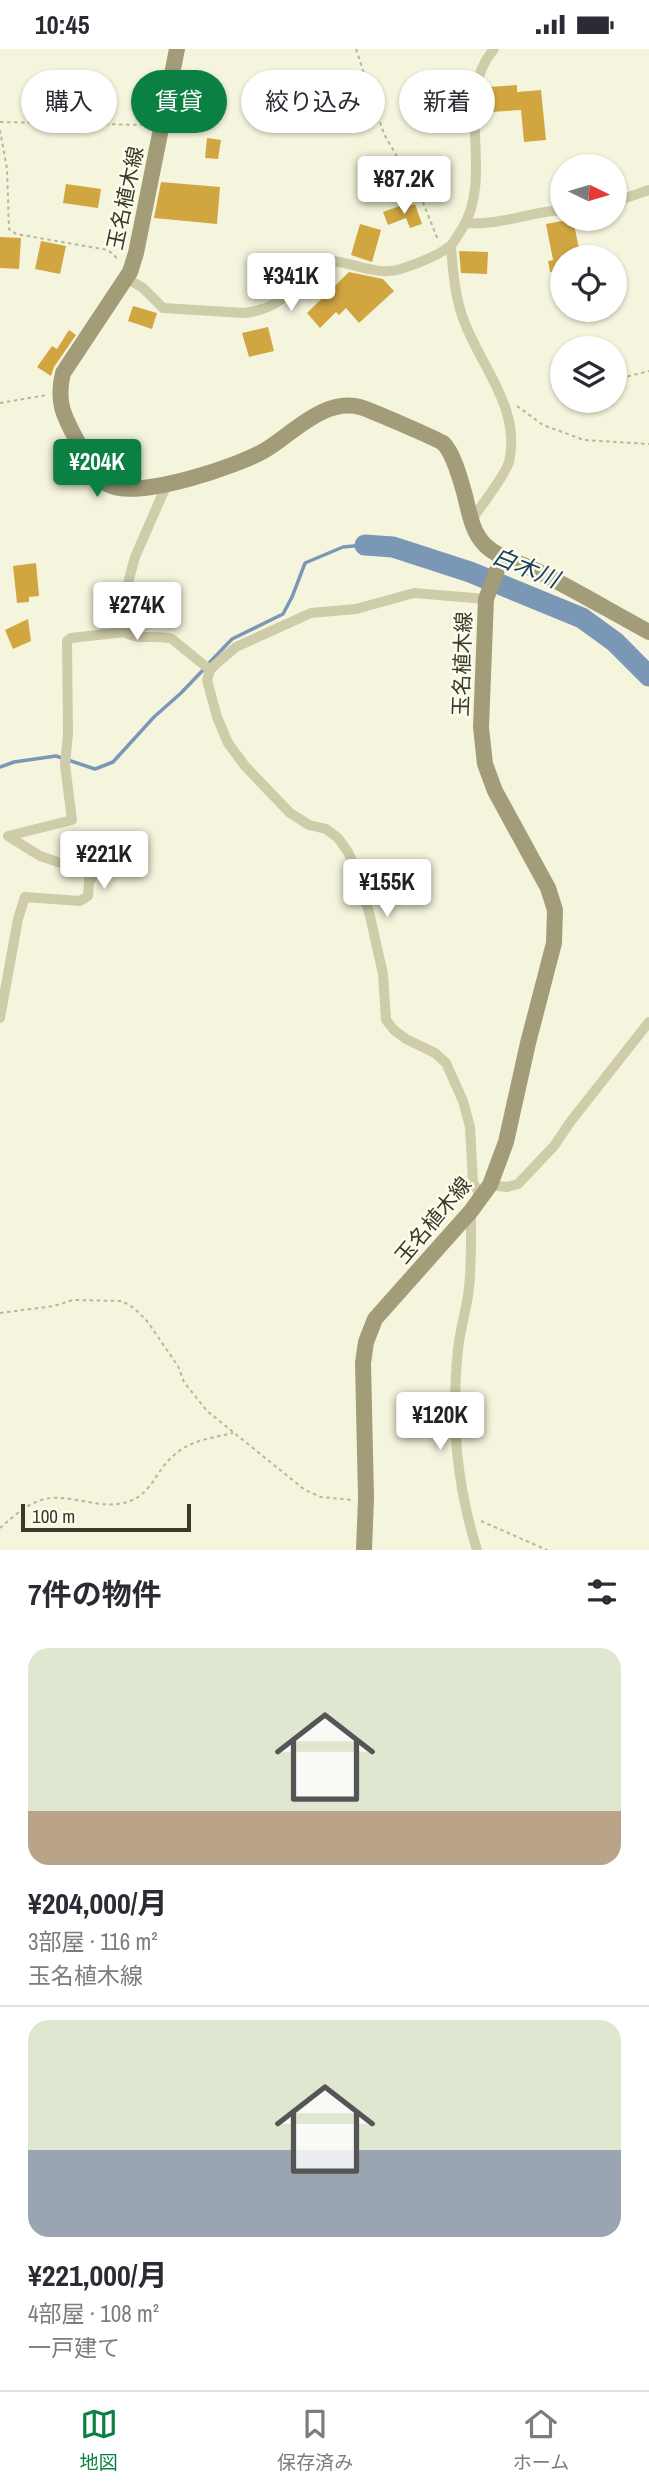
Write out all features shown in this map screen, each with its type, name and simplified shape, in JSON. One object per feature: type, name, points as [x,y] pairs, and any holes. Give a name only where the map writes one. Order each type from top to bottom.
[{"type":"main road","name":"玉名植木線","points":[[173,70],[177,49]]},
{"type":"main road","name":"玉名植木線","points":[[58,393],[63,373],[128,275],[136,253],[161,133]]},
{"type":"main road","points":[[58,393],[67,423],[96,474],[110,486],[124,489],[167,484],[241,463],[324,410],[340,405],[360,406],[443,443],[457,468],[471,521],[478,537],[487,547],[649,632]]},
{"type":"main road","name":"玉名植木線","points":[[364,1550],[366,1498],[363,1363],[366,1342],[375,1319],[471,1211],[485,1191],[506,1142],[554,943],[555,910],[548,888],[495,791],[485,764],[481,727],[488,596],[502,557]]},
{"type":"street","points":[[128,275],[163,308],[244,313],[282,301],[324,261],[383,272],[400,270],[447,248],[465,223],[475,198],[475,96],[478,73],[484,60],[494,49]]},
{"type":"street","points":[[627,198],[649,190]]},
{"type":"street","points":[[465,223],[499,223],[550,211]]},
{"type":"street","points":[[447,248],[456,295],[466,325],[494,385],[502,395],[512,435],[508,464],[471,521]]},
{"type":"street","points":[[125,632],[129,579],[135,557],[167,484]]},
{"type":"street","points":[[488,596],[414,593],[356,609],[311,613],[236,647],[210,670],[207,680],[217,717],[228,743],[245,766],[290,813],[309,825],[326,829],[338,838],[348,852],[370,916],[383,974],[386,1020],[406,1039],[435,1053],[446,1063],[463,1101],[470,1127],[473,1182],[485,1191],[518,1184],[554,1146],[649,1022]]},
{"type":"street","points":[[0,1019],[18,919],[25,897],[80,901],[88,896],[89,881],[92,878],[82,870],[40,856],[8,836],[72,820],[65,760],[68,733],[67,641],[71,638],[125,632],[131,636],[164,637],[172,639],[210,670]]},
{"type":"street","points":[[471,1211],[468,1296],[458,1348],[455,1424],[456,1455],[465,1511],[477,1550]]},
{"type":"path","points":[[356,49],[384,134],[447,248]]},
{"type":"path","points":[[0,122],[131,124]]},
{"type":"path","points":[[0,130],[8,169],[9,229],[16,234],[107,250],[128,275]]},
{"type":"path","points":[[627,377],[649,371]]},
{"type":"path","points":[[0,403],[58,393]]},
{"type":"path","points":[[502,395],[543,425],[584,440],[649,444]]},
{"type":"path","points":[[0,1313],[54,1306],[73,1300],[122,1301],[147,1321],[178,1366],[184,1381],[207,1411],[234,1433],[305,1490],[321,1497],[355,1500],[366,1498]]},
{"type":"path","points":[[0,1528],[25,1508],[46,1499],[104,1504],[128,1502],[146,1493],[173,1455],[196,1441],[234,1433]]},
{"type":"path","points":[[465,1511],[483,1522],[548,1550]]},
{"type":"building","points":[[517,85],[517,92],[541,90],[546,140],[524,142],[521,110],[495,112],[495,87]]},
{"type":"building","points":[[207,138],[221,140],[218,159],[205,158]]},
{"type":"building","points":[[161,182],[220,187],[217,224],[154,218]]},
{"type":"building","points":[[66,184],[101,189],[98,208],[63,203]]},
{"type":"building","points":[[415,204],[422,224],[410,228],[406,218],[388,225],[383,212]]},
{"type":"building","points":[[550,223],[550,231],[575,231],[578,245],[550,245],[546,224]]},
{"type":"building","points":[[360,224],[381,230],[372,262],[351,255]]},
{"type":"building","points":[[0,237],[21,238],[19,269],[0,268]]},
{"type":"building","points":[[41,241],[66,246],[60,274],[35,269]]},
{"type":"building","points":[[459,251],[488,252],[487,274],[461,273]]},
{"type":"building","points":[[272,253],[286,280],[268,289],[255,263]]},
{"type":"building","points":[[349,272],[383,279],[394,291],[359,323],[346,308],[339,315],[336,312],[320,328],[307,313]]},
{"type":"building","points":[[133,306],[157,313],[152,329],[128,321]]},
{"type":"building","points":[[268,327],[274,351],[249,357],[242,333]]},
{"type":"building","points":[[69,330],[76,335],[54,367],[51,376],[37,367],[52,346],[57,349]]},
{"type":"building","points":[[36,563],[39,596],[29,597],[29,602],[17,603],[13,566]]},
{"type":"building","points":[[28,619],[31,641],[13,649],[5,630]]},
{"type":"waterway","points":[[210,662],[232,639],[283,614],[305,563],[343,547],[365,545]]},
{"type":"waterway","name":"白木川","points":[[365,545],[393,547],[470,572],[582,618],[615,642],[649,676]]},
{"type":"waterway","points":[[0,767],[14,762],[56,756],[95,769],[113,762],[154,717],[205,668]]}]
